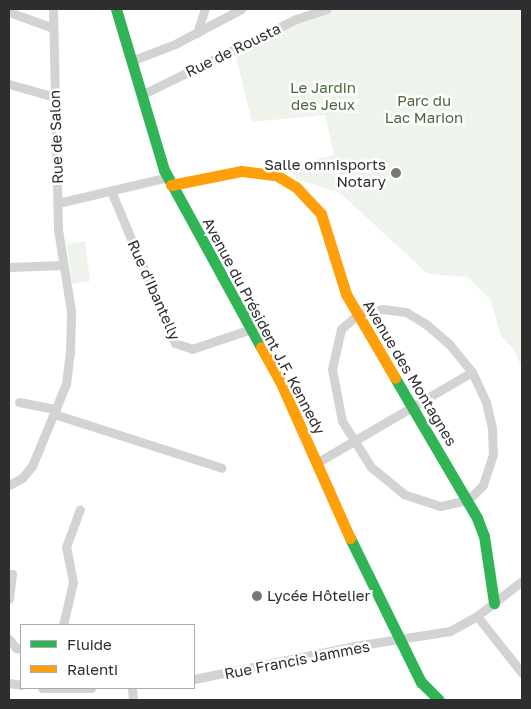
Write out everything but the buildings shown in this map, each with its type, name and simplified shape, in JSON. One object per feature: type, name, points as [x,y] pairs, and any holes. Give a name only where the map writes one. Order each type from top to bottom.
[{"type":"street","name":"Rue de Salon","points":[[9,486],[22,478],[32,466],[66,384],[70,354],[71,311],[62,264],[58,203],[53,9]]},
{"type":"street","name":"Avenue du Président J.F. Kennedy","points":[[116,9],[169,181],[251,329],[318,462],[367,575],[421,682],[439,700]]},
{"type":"street","points":[[197,33],[205,9]]},
{"type":"street","points":[[131,61],[197,33],[241,9]]},
{"type":"street","name":"Rue de Rousta","points":[[141,95],[296,19],[326,9]]},
{"type":"street","points":[[9,12],[53,28]]},
{"type":"street","points":[[9,84],[55,97]]},
{"type":"street","name":"Avenue des Montagnes","points":[[169,181],[242,171],[276,175],[296,187],[321,214],[346,294],[357,315],[413,404],[468,500],[484,536],[494,603]]},
{"type":"street","points":[[58,203],[169,181]]},
{"type":"street","name":"Rue d'Ibantelly","points":[[111,191],[174,343],[192,349],[251,329]]},
{"type":"street","points":[[9,267],[62,264]]},
{"type":"street","points":[[382,308],[406,312],[444,340],[472,372],[486,402],[492,429],[493,454],[483,485],[468,500],[440,506],[404,494],[371,467],[353,444],[338,405],[332,369],[340,329],[357,315],[382,308]]},
{"type":"street","points":[[318,462],[353,444],[413,404],[472,372]]},
{"type":"street","points":[[19,402],[55,411],[222,468]]},
{"type":"street","points":[[63,624],[73,582],[66,547],[80,509]]},
{"type":"street","points":[[9,574],[12,574],[9,599]]},
{"type":"street","name":"Rue Francis Jammes","points":[[195,679],[450,632],[477,616],[522,582]]},
{"type":"street","points":[[477,616],[522,673]]},
{"type":"street","points":[[9,639],[20,649]]},
{"type":"green space","name":"Parc du Lac Marion","points":[[326,9],[522,9],[522,368],[514,350],[501,336],[490,299],[467,277],[428,274],[340,193],[297,179],[287,166],[334,155],[325,115],[252,122],[234,49]]},
{"type":"green space","points":[[85,241],[90,281],[72,284],[67,244]]},
{"type":"traffic: fast","points":[[116,9],[164,170],[261,347]]},
{"type":"traffic: fast","points":[[395,378],[477,518],[484,536],[494,603]]},
{"type":"traffic: fast","points":[[350,538],[421,682],[439,700]]},
{"type":"traffic: slow","points":[[171,185],[241,171],[276,175],[296,187],[321,214],[346,294],[395,378]]},
{"type":"traffic: slow","points":[[261,347],[280,381],[350,538]]},
{"type":"place","name":"Salle omnisports Notary","points":[[396,173]]},
{"type":"place","name":"Lycée Hôtelier","points":[[257,596]]},
{"type":"park label","name":"Le Jardin des Jeux","points":[[323,96]]}]
